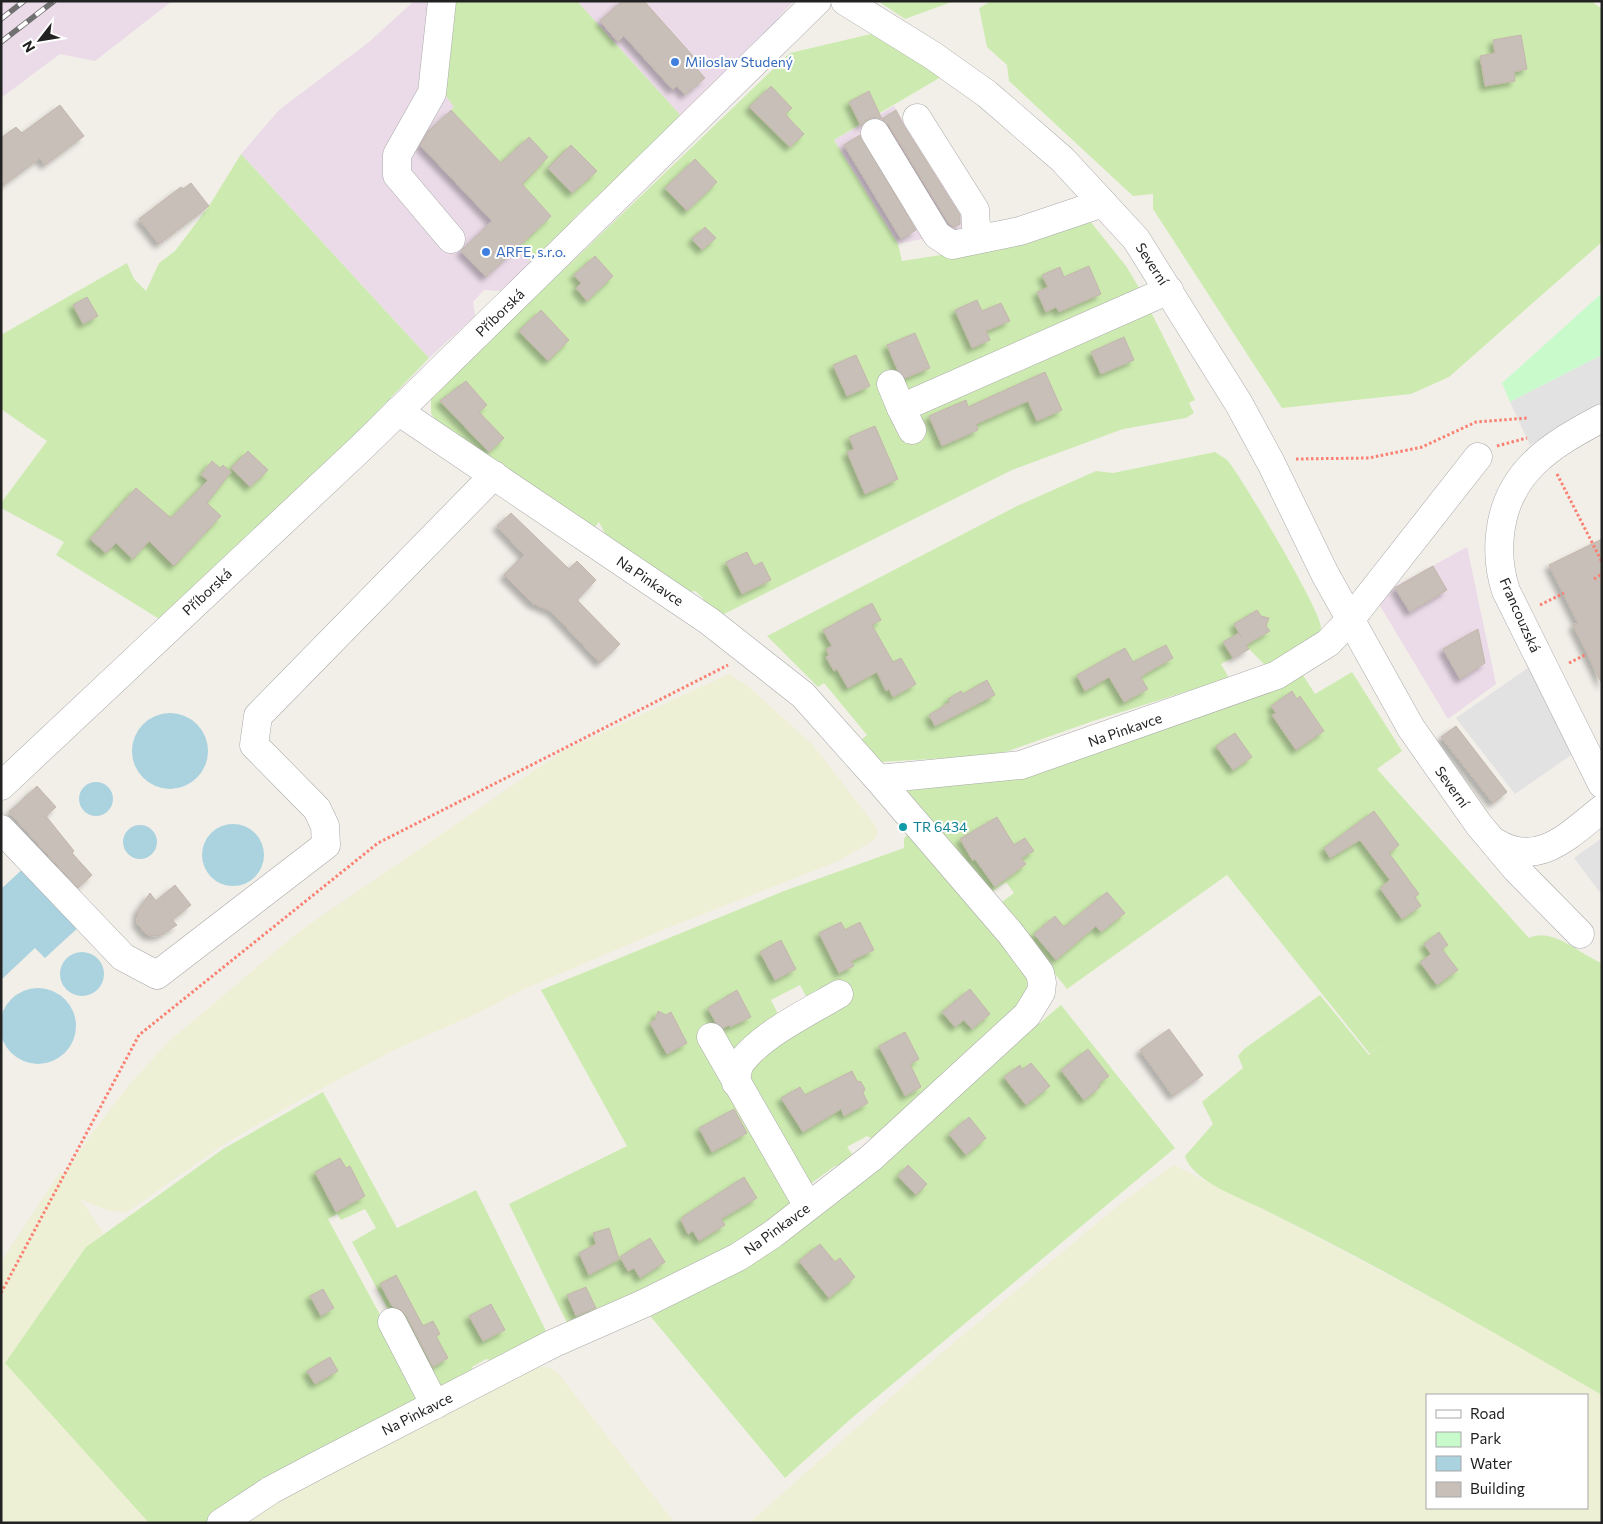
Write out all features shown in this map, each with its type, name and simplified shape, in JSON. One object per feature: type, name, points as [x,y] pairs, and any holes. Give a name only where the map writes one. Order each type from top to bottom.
[{"type":"street","points":[[442,1],[432,93],[397,155],[397,175],[451,239]]},
{"type":"street","name":"Příborská","points":[[1,786],[398,412],[818,1]]},
{"type":"street","name":"Severní","points":[[845,1],[932,55],[987,94],[1044,143],[1136,239],[1238,404],[1281,461],[1350,620],[1411,728],[1479,825],[1516,869],[1580,934]]},
{"type":"street","points":[[917,118],[976,210],[976,226],[984,238]]},
{"type":"street","points":[[875,133],[936,235],[952,245],[1020,231],[1103,203]]},
{"type":"street","points":[[901,407],[1169,290]]},
{"type":"street","name":"Na Pinkavce","points":[[221,1523],[271,1490],[435,1404],[552,1344],[646,1303],[723,1265],[773,1234],[908,1126],[1027,1015],[1041,992],[1040,973],[1011,934],[878,779],[803,696],[709,621],[398,412]]},
{"type":"street","name":"Francouzská","points":[[1602,418],[1552,448],[1523,473],[1506,506],[1501,524],[1499,550],[1502,578],[1506,591],[1602,784]]},
{"type":"street","points":[[1350,620],[1478,457]]},
{"type":"street","points":[[1,829],[123,957],[157,975],[326,845],[325,826],[317,809],[254,745],[258,716],[494,475]]},
{"type":"street","name":"Na Pinkavce","points":[[878,779],[1021,765],[1047,757],[1277,675],[1328,643],[1350,620]]},
{"type":"street","points":[[1495,842],[1507,850],[1523,853],[1540,851],[1562,840],[1602,809]]},
{"type":"street","points":[[736,1083],[737,1069],[751,1052],[784,1026],[839,994]]},
{"type":"street","points":[[711,1037],[808,1206]]},
{"type":"street","points":[[392,1322],[435,1404]]},
{"type":"path","points":[[1281,461],[1369,458],[1422,448],[1476,422],[1528,418]]},
{"type":"path","points":[[1478,457],[1497,446],[1530,437]]},
{"type":"path","points":[[1552,477],[1564,469]]},
{"type":"path","points":[[1556,473],[1600,553],[1602,562]]},
{"type":"path","points":[[1594,579],[1602,574]]},
{"type":"path","points":[[1540,605],[1564,593]]},
{"type":"path","points":[[1,1293],[140,1035],[378,843],[747,650]]},
{"type":"path","points":[[1568,663],[1587,654]]},
{"type":"shaded area","points":[[1,1],[172,1],[95,61],[60,54],[1,98]]},
{"type":"shaded area","points":[[414,1],[456,1],[445,61],[571,223],[501,291],[484,290],[473,302],[475,316],[429,358],[241,154],[279,110],[369,42]]},
{"type":"shaded area","points":[[577,1],[794,1],[779,17],[783,22],[682,117]]},
{"type":"shaded area","points":[[894,106],[970,229],[898,244],[834,140]]},
{"type":"shaded area","points":[[1602,355],[1602,406],[1530,445],[1510,402]]},
{"type":"shaded area","points":[[1467,547],[1496,684],[1448,719],[1379,604],[1394,587]]},
{"type":"shaded area","points":[[1532,665],[1574,753],[1515,794],[1456,718]]},
{"type":"shaded area","points":[[1602,838],[1602,895],[1574,858]]},
{"type":"green space","points":[[456,1],[577,1],[682,117],[574,218],[531,262],[518,248],[551,215],[451,110],[454,107],[440,87]]},
{"type":"green space","points":[[878,1],[954,1],[905,19]]},
{"type":"green space","points":[[991,1],[1591,1],[1602,9],[1602,242],[1449,377],[1411,394],[1282,408],[1153,209],[1153,194],[1133,196],[1009,81],[1007,65],[987,47],[979,8]]},
{"type":"green space","points":[[871,34],[941,77],[834,140],[898,244],[902,261],[1006,245],[1086,216],[1126,266],[1141,291],[911,412],[1148,306],[1195,400],[1189,403],[1194,413],[1186,418],[1123,429],[1012,470],[718,617],[702,606],[703,598],[695,591],[686,593],[609,541],[599,522],[591,532],[437,423],[431,413],[431,392],[549,284],[790,53]]},
{"type":"green space","points":[[241,154],[429,358],[320,471],[164,622],[56,555],[64,542],[1,508],[1,503],[47,441],[1,409],[1,335],[127,263],[134,279],[146,291],[159,263],[175,251],[209,206]]},
{"type":"green space","points":[[1602,293],[1602,355],[1510,402],[1502,383]]},
{"type":"green space","points":[[1215,452],[1228,461],[1264,517],[1309,598],[1321,628],[1319,634],[1307,646],[1269,669],[1249,649],[1221,664],[1229,678],[1093,721],[997,755],[880,762],[862,739],[867,735],[824,683],[818,687],[767,636],[1017,506],[1096,471],[1113,473]]},
{"type":"green space","points":[[1301,672],[1315,694],[1352,672],[1402,751],[1377,769],[1529,938],[1538,935],[1557,939],[1602,963],[1602,1395],[1390,1275],[1217,1187],[1196,1173],[1189,1165],[1185,1156],[1213,1124],[1202,1102],[1243,1068],[1238,1056],[1244,1049],[1320,995],[1369,1055],[1407,1027],[1370,1054],[1227,875],[1067,989],[999,904],[1014,893],[1006,882],[990,893],[908,794],[910,784]]},
{"type":"green space","points":[[729,674],[748,686],[813,745],[875,825],[878,832],[874,840],[839,861],[665,929],[522,990],[480,1012],[394,1050],[291,1105],[226,1143],[126,1213],[107,1210],[80,1199],[104,1233],[86,1247],[5,1363],[149,1523],[1,1523],[1,1262],[60,1172],[63,1176],[87,1140],[128,1086],[168,1042],[301,930],[563,751]]},
{"type":"green space","points":[[912,827],[1031,977],[1029,998],[876,1141],[867,1136],[847,1147],[853,1155],[847,1165],[835,1166],[806,1187],[743,1075],[809,1002],[800,985],[771,1000],[780,1018],[730,1062],[798,1205],[746,1242],[569,1327],[509,1204],[627,1146],[541,990],[784,891],[904,848],[904,839]]},
{"type":"green space","points":[[1061,1005],[1175,1148],[853,1417],[785,1478],[646,1311],[920,1132],[936,1118],[936,1111]]},
{"type":"green space","points":[[323,1092],[397,1228],[476,1190],[549,1337],[501,1362],[486,1359],[472,1367],[477,1377],[436,1399],[352,1242],[376,1228],[365,1209],[341,1220],[337,1214],[328,1219],[428,1403],[257,1490],[206,1523],[149,1523],[5,1363],[86,1247],[223,1149]]},
{"type":"green space","points":[[1174,1165],[1283,1219],[1493,1331],[1602,1395],[1602,1523],[1094,1523],[1092,1519],[1087,1523],[749,1523],[933,1360],[1126,1199]]},
{"type":"green space","points":[[533,1367],[549,1367],[557,1372],[675,1523],[238,1523]]},
{"type":"water","points":[[170,713],[185,716],[197,724],[205,736],[208,751],[205,766],[197,778],[185,786],[170,789],[155,786],[143,778],[135,766],[132,751],[135,736],[143,724],[155,716]]},
{"type":"water","points":[[96,782],[103,783],[108,787],[112,792],[112,806],[108,811],[103,815],[96,816],[89,815],[84,811],[80,806],[79,799],[80,792],[84,787],[89,783]]},
{"type":"water","points":[[227,824],[239,824],[255,833],[262,843],[264,855],[262,867],[255,877],[239,886],[227,886],[216,881],[207,872],[202,861],[202,849],[207,838],[216,829]]},
{"type":"water","points":[[140,825],[147,826],[152,830],[156,835],[156,849],[152,854],[147,858],[140,859],[133,858],[128,854],[124,849],[123,842],[124,835],[128,830],[133,826]]},
{"type":"water","points":[[26,866],[81,925],[45,958],[35,948],[1,980],[1,889]]},
{"type":"water","points":[[86,952],[98,958],[103,965],[103,983],[98,990],[91,995],[78,996],[66,990],[61,983],[60,970],[66,958],[73,953]]},
{"type":"water","points":[[38,988],[53,991],[65,999],[73,1011],[76,1026],[73,1041],[65,1053],[53,1061],[38,1064],[23,1061],[11,1053],[3,1041],[0,1026],[3,1011],[11,999],[23,991]]},
{"type":"building","points":[[622,1],[644,1],[701,65],[697,69],[705,78],[685,95],[677,86],[673,90],[624,36],[618,42],[600,21]]},
{"type":"building","points":[[1521,35],[1527,69],[1514,72],[1515,81],[1485,86],[1480,56],[1495,53],[1493,40]]},
{"type":"building","points":[[771,86],[792,108],[785,114],[804,134],[790,147],[749,107]]},
{"type":"building","points":[[869,91],[882,119],[874,117],[866,120],[861,126],[849,102]]},
{"type":"building","points":[[60,105],[84,136],[45,165],[40,158],[1,187],[1,138],[16,127],[22,133]]},
{"type":"building","points":[[451,110],[501,163],[529,137],[548,157],[522,184],[551,216],[486,277],[461,251],[492,221],[420,145],[428,132]]},
{"type":"building","points":[[896,110],[960,215],[960,224],[954,227],[949,224],[888,124],[882,119]]},
{"type":"building","points":[[860,135],[916,230],[901,239],[844,145]]},
{"type":"building","points":[[571,145],[597,171],[572,193],[548,168]]},
{"type":"building","points":[[695,159],[717,182],[687,211],[665,188]]},
{"type":"building","points":[[191,183],[209,206],[159,244],[139,219],[181,187],[183,189]]},
{"type":"building","points":[[705,227],[716,238],[702,250],[692,239]]},
{"type":"building","points":[[595,256],[613,276],[587,301],[576,288],[581,283],[574,275]]},
{"type":"building","points":[[1089,266],[1101,294],[1059,312],[1056,307],[1046,312],[1037,292],[1048,287],[1042,275],[1060,267],[1064,277]]},
{"type":"building","points":[[87,297],[98,316],[83,324],[73,305]]},
{"type":"building","points":[[977,300],[982,311],[1001,303],[1010,321],[986,331],[990,340],[972,348],[955,310]]},
{"type":"building","points":[[541,310],[569,340],[548,361],[519,331]]},
{"type":"building","points":[[915,333],[930,368],[905,378],[898,371],[887,345]]},
{"type":"building","points":[[1124,337],[1134,360],[1101,374],[1091,352]]},
{"type":"building","points":[[856,355],[870,386],[847,396],[833,365]]},
{"type":"building","points":[[1045,372],[1062,410],[1037,421],[1028,401],[976,424],[978,430],[942,446],[929,416],[966,400],[968,407]]},
{"type":"building","points":[[466,381],[487,405],[479,412],[504,438],[489,452],[440,401]]},
{"type":"building","points":[[875,426],[898,479],[865,494],[847,452],[854,449],[849,437]]},
{"type":"building","points":[[248,451],[268,470],[250,487],[231,468]]},
{"type":"building","points":[[212,461],[220,468],[223,465],[231,472],[207,503],[221,516],[174,566],[149,541],[133,559],[116,543],[106,553],[90,539],[136,488],[171,518],[208,480],[201,475]]},
{"type":"building","points":[[511,513],[569,569],[577,561],[596,580],[577,600],[620,644],[600,663],[551,611],[532,603],[504,575],[524,555],[497,526]]},
{"type":"building","points":[[1602,539],[1602,684],[1573,625],[1578,623],[1549,565]]},
{"type":"building","points":[[747,552],[754,566],[762,562],[771,580],[742,594],[726,562]]},
{"type":"building","points":[[1433,566],[1447,590],[1410,612],[1395,588]]},
{"type":"building","points":[[872,603],[881,620],[872,625],[893,662],[901,658],[916,684],[893,697],[889,689],[886,691],[877,672],[848,688],[837,669],[834,671],[826,657],[829,655],[826,649],[832,646],[823,630]]},
{"type":"building","points":[[1257,610],[1261,616],[1269,618],[1266,626],[1270,631],[1246,645],[1249,649],[1233,658],[1223,642],[1239,633],[1242,638],[1234,624]]},
{"type":"building","points":[[1478,629],[1485,663],[1460,679],[1443,649]]},
{"type":"building","points":[[1166,645],[1173,658],[1143,675],[1141,678],[1148,689],[1124,702],[1109,677],[1085,691],[1077,675],[1125,648],[1133,662]]},
{"type":"building","points":[[987,680],[995,695],[935,726],[929,715],[950,702],[948,699],[961,691],[963,694]]},
{"type":"building","points":[[1292,691],[1297,699],[1300,696],[1324,731],[1296,750],[1272,715],[1276,713],[1271,706]]},
{"type":"building","points":[[1456,726],[1507,792],[1493,803],[1441,737]]},
{"type":"building","points":[[1235,733],[1252,757],[1233,770],[1216,746]]},
{"type":"building","points":[[37,786],[56,807],[46,816],[74,851],[72,853],[92,875],[78,888],[9,812]]},
{"type":"building","points":[[1374,811],[1399,845],[1389,853],[1419,894],[1415,897],[1421,906],[1402,919],[1380,888],[1390,880],[1360,840],[1330,858],[1324,848]]},
{"type":"building","points":[[997,817],[1014,845],[1025,838],[1034,851],[1021,858],[1026,864],[995,887],[975,859],[973,861],[960,839]]},
{"type":"building","points":[[175,885],[191,905],[172,920],[177,925],[161,935],[153,936],[146,934],[137,923],[138,910],[150,893],[156,901]]},
{"type":"building","points":[[1107,892],[1125,913],[1101,932],[1096,926],[1056,960],[1034,934],[1055,916],[1064,927]]},
{"type":"building","points":[[841,922],[845,930],[860,922],[874,950],[851,961],[854,966],[839,973],[819,933]]},
{"type":"building","points":[[1439,932],[1448,945],[1442,949],[1458,970],[1437,985],[1420,962],[1431,954],[1424,944]]},
{"type":"building","points":[[781,940],[796,969],[775,980],[760,952]]},
{"type":"building","points":[[970,989],[990,1014],[972,1029],[964,1020],[955,1027],[942,1012]]},
{"type":"building","points":[[737,990],[751,1017],[730,1027],[729,1025],[723,1028],[716,1023],[708,1008]]},
{"type":"building","points":[[658,1011],[666,1015],[671,1012],[687,1043],[667,1054],[650,1023],[655,1020]]},
{"type":"building","points":[[1169,1029],[1203,1075],[1173,1096],[1140,1050]]},
{"type":"building","points":[[905,1032],[919,1059],[910,1064],[921,1087],[905,1096],[879,1046]]},
{"type":"building","points":[[1088,1049],[1109,1076],[1098,1084],[1100,1087],[1084,1100],[1061,1070]]},
{"type":"building","points":[[1031,1063],[1050,1086],[1026,1105],[1004,1077],[1020,1065],[1022,1070]]},
{"type":"building","points":[[852,1071],[857,1081],[861,1082],[865,1089],[863,1093],[868,1103],[844,1116],[841,1109],[803,1132],[781,1098],[800,1087],[805,1095]]},
{"type":"building","points":[[734,1109],[747,1133],[712,1152],[699,1128]]},
{"type":"building","points":[[969,1117],[986,1138],[966,1155],[949,1134]]},
{"type":"building","points":[[340,1158],[346,1168],[350,1166],[365,1196],[336,1212],[315,1172]]},
{"type":"building","points":[[908,1165],[927,1184],[916,1195],[898,1176]]},
{"type":"building","points":[[744,1177],[757,1198],[721,1219],[725,1225],[699,1241],[693,1231],[688,1234],[681,1220],[684,1216]]},
{"type":"building","points":[[609,1228],[619,1259],[589,1275],[579,1253],[596,1244],[593,1233]]},
{"type":"building","points":[[650,1238],[665,1262],[640,1278],[634,1268],[628,1271],[620,1257]]},
{"type":"building","points":[[820,1244],[835,1262],[840,1258],[855,1277],[829,1298],[799,1261]]},
{"type":"building","points":[[396,1275],[423,1326],[433,1321],[440,1334],[436,1336],[448,1358],[433,1367],[406,1315],[400,1309],[392,1306],[380,1284]]},
{"type":"building","points":[[586,1287],[596,1308],[576,1316],[567,1295]]},
{"type":"building","points":[[323,1289],[334,1308],[321,1316],[310,1296]]},
{"type":"building","points":[[491,1304],[505,1330],[483,1341],[469,1316]]},
{"type":"building","points":[[330,1357],[338,1371],[315,1384],[307,1371]]},
{"type":"railway","points":[[1,19],[24,1]]},
{"type":"railway","points":[[1,42],[54,1]]},
{"type":"place","name":"Miloslav Studený","points":[[675,62]]},
{"type":"place","name":"ARFE, s.r.o.","points":[[486,252]]},
{"type":"place","name":"TR 6434","points":[[903,827]]}]
